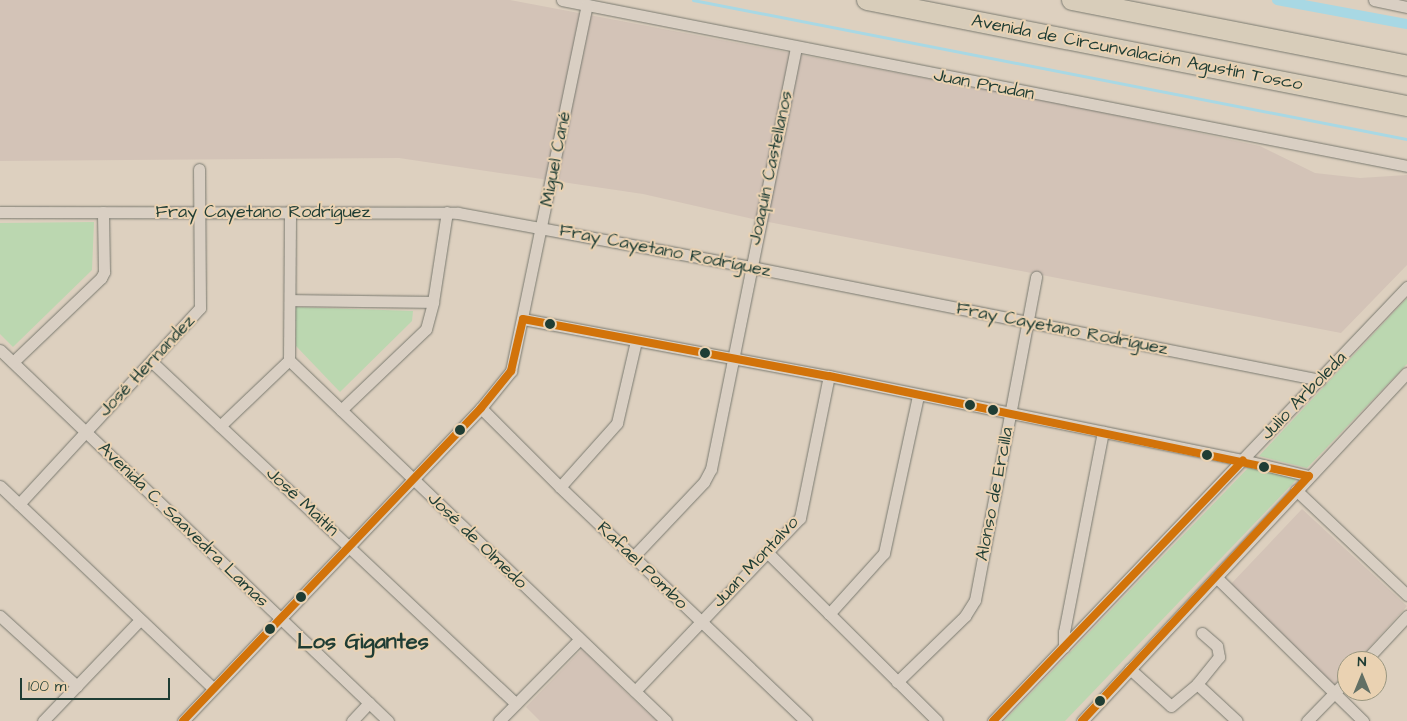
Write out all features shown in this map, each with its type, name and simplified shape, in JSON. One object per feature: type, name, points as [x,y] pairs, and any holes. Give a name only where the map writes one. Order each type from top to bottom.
[{"type":"highway","name":"Avenida de Circunvalación Agustín Tosco","points":[[867,0],[1407,106]]},
{"type":"highway","points":[[1072,0],[1407,66]]},
{"type":"street","name":"Juan Prudan","points":[[562,0],[1407,166]]},
{"type":"street","points":[[1374,0],[1407,7]]},
{"type":"street","name":"Miguel Cané","points":[[182,721],[481,408],[515,364],[587,5]]},
{"type":"street","name":"Joaquín Castellanos","points":[[633,557],[708,476],[796,46]]},
{"type":"street","name":"José Hernandez","points":[[19,504],[200,308],[199,169]]},
{"type":"street","points":[[220,426],[288,360],[290,211]]},
{"type":"street","name":"Fray Cayetano Rodríguez","points":[[0,212],[447,212],[751,267],[1320,380]]},
{"type":"street","points":[[13,362],[101,278],[104,272],[104,212]]},
{"type":"street","points":[[341,410],[422,335],[430,319],[434,302],[447,212]]},
{"type":"street","name":"Alonso de Ercilla","points":[[897,682],[972,608],[1036,277]]},
{"type":"street","name":"Julio Arboleda","points":[[993,721],[1407,287]]},
{"type":"street","points":[[290,300],[434,302]]},
{"type":"street","points":[[524,319],[829,376],[918,396],[1243,460],[1309,476]]},
{"type":"street","points":[[560,487],[617,423],[636,341]]},
{"type":"street","name":"Avenida C. Saavedra Lamas","points":[[0,350],[388,721]]},
{"type":"street","name":"José de Olmedo","points":[[288,360],[666,721]]},
{"type":"street","name":"José Maitín","points":[[152,362],[516,704]]},
{"type":"street","points":[[1082,721],[1309,476],[1407,374]]},
{"type":"street","name":"Juan Montalvo","points":[[635,691],[796,524],[802,512],[829,376]]},
{"type":"street","points":[[829,614],[884,554],[918,396]]},
{"type":"street","name":"Rafael Pombo","points":[[481,408],[700,622],[806,721]]},
{"type":"street","points":[[1064,647],[1064,632],[1103,432]]},
{"type":"street","points":[[0,486],[213,688]]},
{"type":"street","points":[[1296,490],[1407,595]]},
{"type":"street","points":[[768,553],[937,721]]},
{"type":"street","points":[[1216,577],[1363,721]]},
{"type":"street","points":[[0,616],[77,686]]},
{"type":"street","points":[[1374,651],[1407,616]]},
{"type":"street","points":[[43,721],[140,620]]},
{"type":"street","points":[[1130,669],[1171,706],[1197,684],[1219,657],[1217,646],[1202,633]]},
{"type":"street","points":[[499,721],[580,639]]},
{"type":"street","points":[[1197,684],[1237,721]]},
{"type":"street","points":[[1307,721],[1337,691]]},
{"type":"street","points":[[352,721],[369,703]]},
{"type":"shaded area","points":[[0,0],[510,0],[1077,107],[1260,146],[1315,173],[1360,178],[1407,175],[1407,265],[1341,333],[753,219],[643,194],[399,158],[0,161]]},
{"type":"shaded area","points":[[1302,509],[1407,606],[1366,651],[1337,651],[1337,682],[1332,687],[1230,585]]},
{"type":"shaded area","points":[[582,649],[657,721],[540,721],[526,707]]},
{"type":"green space","points":[[94,222],[92,270],[13,347],[0,334],[0,223]]},
{"type":"green space","points":[[1407,298],[1407,364],[1307,468],[1259,456]]},
{"type":"green space","points":[[295,307],[413,311],[412,321],[340,392],[296,346]]},
{"type":"green space","points":[[1249,467],[1297,479],[1065,721],[1004,721]]},
{"type":"waterway","points":[[693,0],[1407,139]]},
{"type":"waterway","points":[[1277,0],[1407,24]]},
{"type":"transit line","points":[[523,319],[829,376],[1309,476]]},
{"type":"transit line","points":[[183,721],[481,408],[511,371],[523,319]]},
{"type":"transit line","points":[[993,721],[1243,460]]},
{"type":"transit line","points":[[1082,721],[1309,476]]},
{"type":"district","name":"Los Gigantes","points":[[363,642]]}]
